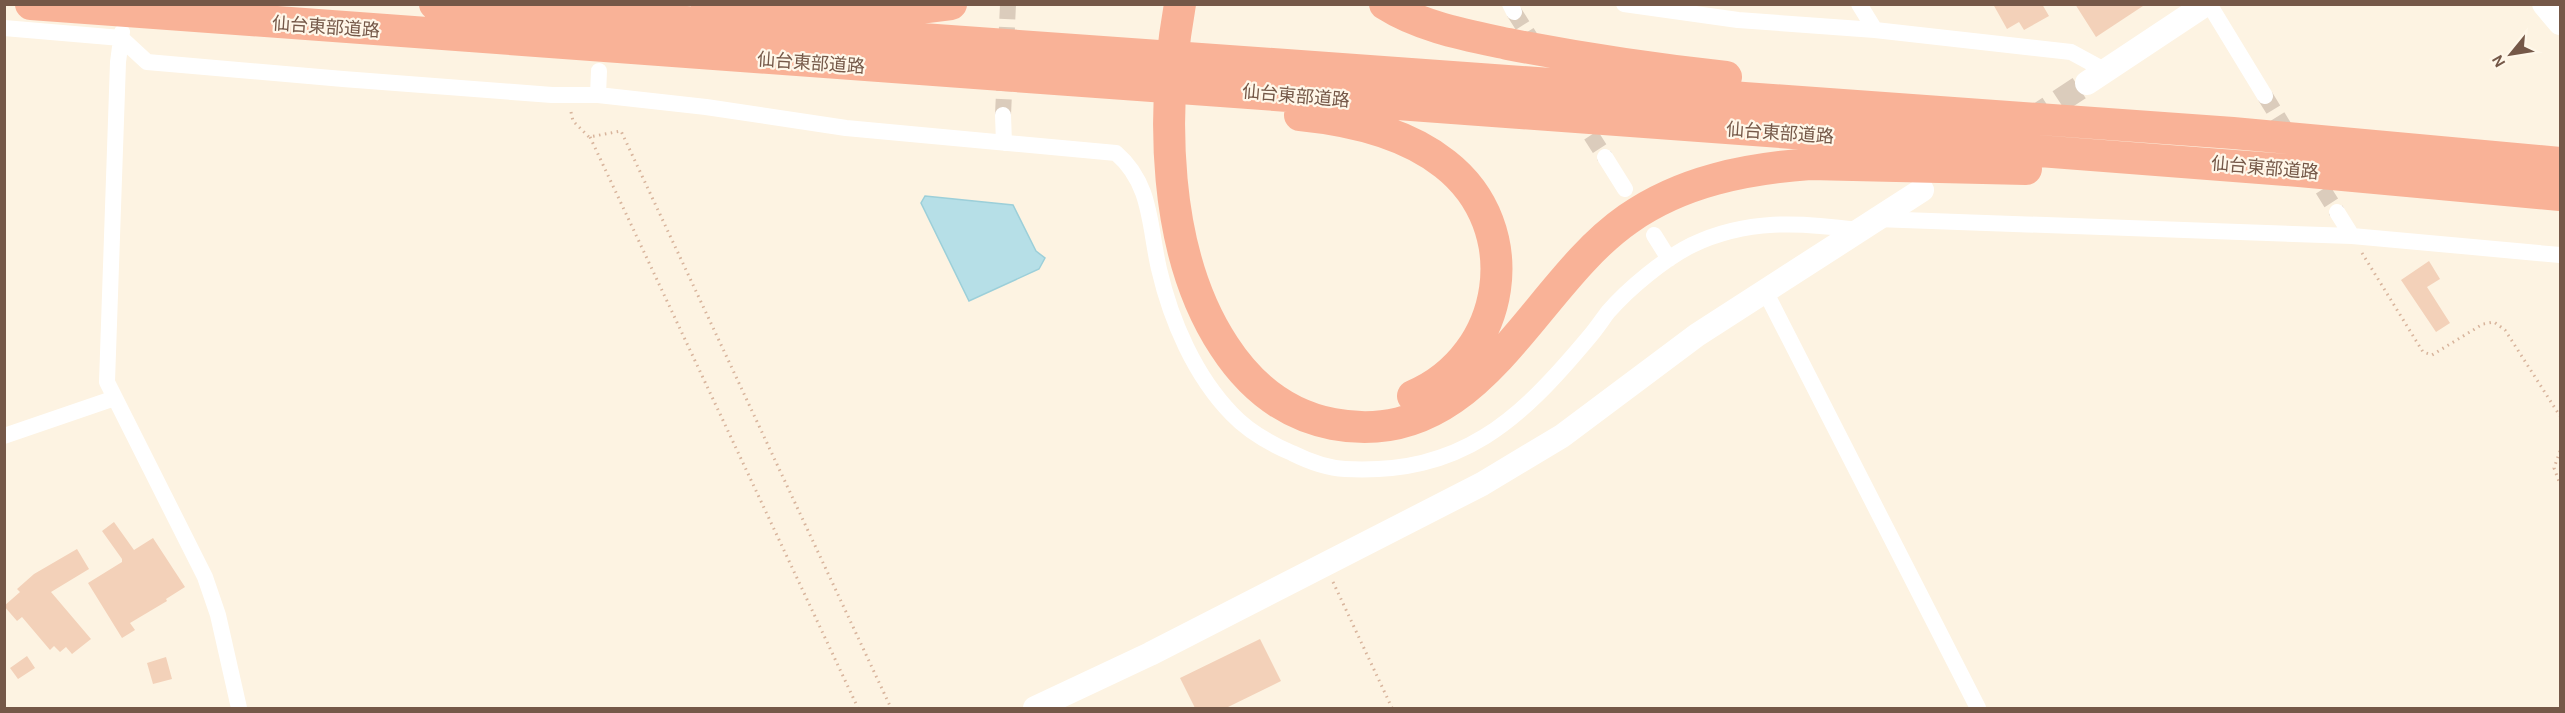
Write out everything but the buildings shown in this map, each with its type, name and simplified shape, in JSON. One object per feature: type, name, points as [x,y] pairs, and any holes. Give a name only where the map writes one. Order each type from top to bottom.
[{"type":"highway","name":"仙台東部道路","points":[[30,4],[133,9],[752,58],[892,82],[1120,92],[1241,87],[2233,133],[2560,163]]},
{"type":"highway","name":"仙台東部道路","points":[[435,4],[1124,52],[1241,87],[1317,99],[2300,171],[2560,195]]},
{"type":"highway","points":[[661,4],[911,9],[951,4]]},
{"type":"highway","points":[[1180,4],[1170,74],[1169,118],[1175,206],[1196,288],[1220,341],[1235,363],[1253,382],[1271,398],[1295,412],[1317,421],[1344,426],[1365,428],[1415,419],[1439,408],[1460,394],[1503,354],[1576,267],[1604,238],[1629,218],[1658,201],[1727,175],[1810,164],[1992,169],[2300,171]]},
{"type":"highway","points":[[1200,4],[1189,74],[1188,120],[1191,181],[1206,255],[1216,288],[1242,339],[1260,363],[1282,381],[1304,394],[1329,404],[1354,407],[1403,401],[1445,378],[1474,348],[1486,328],[1493,306],[1496,281],[1496,255],[1490,229],[1480,205],[1465,183],[1446,164],[1406,140],[1383,132],[1317,117],[1241,87]]},
{"type":"highway","points":[[1385,4],[1419,21],[1465,35],[1594,59],[1722,76],[2028,108],[2233,133]]},
{"type":"street","points":[[1624,4],[1738,20],[1875,30],[2071,52],[2096,77],[2208,4],[2265,96]]},
{"type":"street","points":[[1858,4],[1875,30]]},
{"type":"street","points":[[2544,4],[2560,23]]},
{"type":"street","points":[[133,9],[121,38],[107,382],[205,577],[218,615],[239,708]]},
{"type":"street","points":[[4,28],[121,38],[147,62],[343,80],[598,95],[706,107],[846,128],[1116,153],[1130,165],[1146,200],[1160,271],[1171,308],[1184,341],[1215,394],[1233,416],[1281,448],[1309,462],[1342,469],[1377,470],[1411,467],[1450,456],[1509,422],[1564,366],[1610,310],[1669,259],[1693,245],[1733,232],[1771,224],[1866,224],[2352,236],[2560,255]]},
{"type":"street","points":[[598,95],[599,71]]},
{"type":"street","points":[[1003,115],[1004,143]]},
{"type":"street","points":[[1605,157],[1625,189]]},
{"type":"street","points":[[1035,708],[1150,654],[1482,484],[1562,436],[1697,335],[1922,190]]},
{"type":"street","points":[[2337,212],[2352,236]]},
{"type":"street","points":[[1654,235],[1669,259]]},
{"type":"street","points":[[1765,291],[1978,708]]},
{"type":"street","points":[[4,436],[115,398]]},
{"type":"path","points":[[569,95],[573,121],[590,137],[858,708]]},
{"type":"path","points":[[590,137],[621,131],[891,708]]},
{"type":"path","points":[[2352,236],[2423,352],[2432,355],[2482,324],[2494,322],[2505,330],[2560,416]]},
{"type":"path","points":[[2560,451],[2554,468],[2560,484]]},
{"type":"path","points":[[1325,564],[1392,708]]},
{"type":"water","points":[[925,196],[1013,205],[1036,251],[1045,258],[1039,269],[969,301],[921,203]]},
{"type":"tunnel","points":[[1003,115],[1008,4]]},
{"type":"tunnel","points":[[1514,12],[1538,50]]},
{"type":"tunnel","points":[[2029,121],[2087,83]]},
{"type":"tunnel","points":[[2265,96],[2292,140]]},
{"type":"tunnel","points":[[1578,115],[1605,157]]},
{"type":"tunnel","points":[[2310,169],[2337,212]]}]
